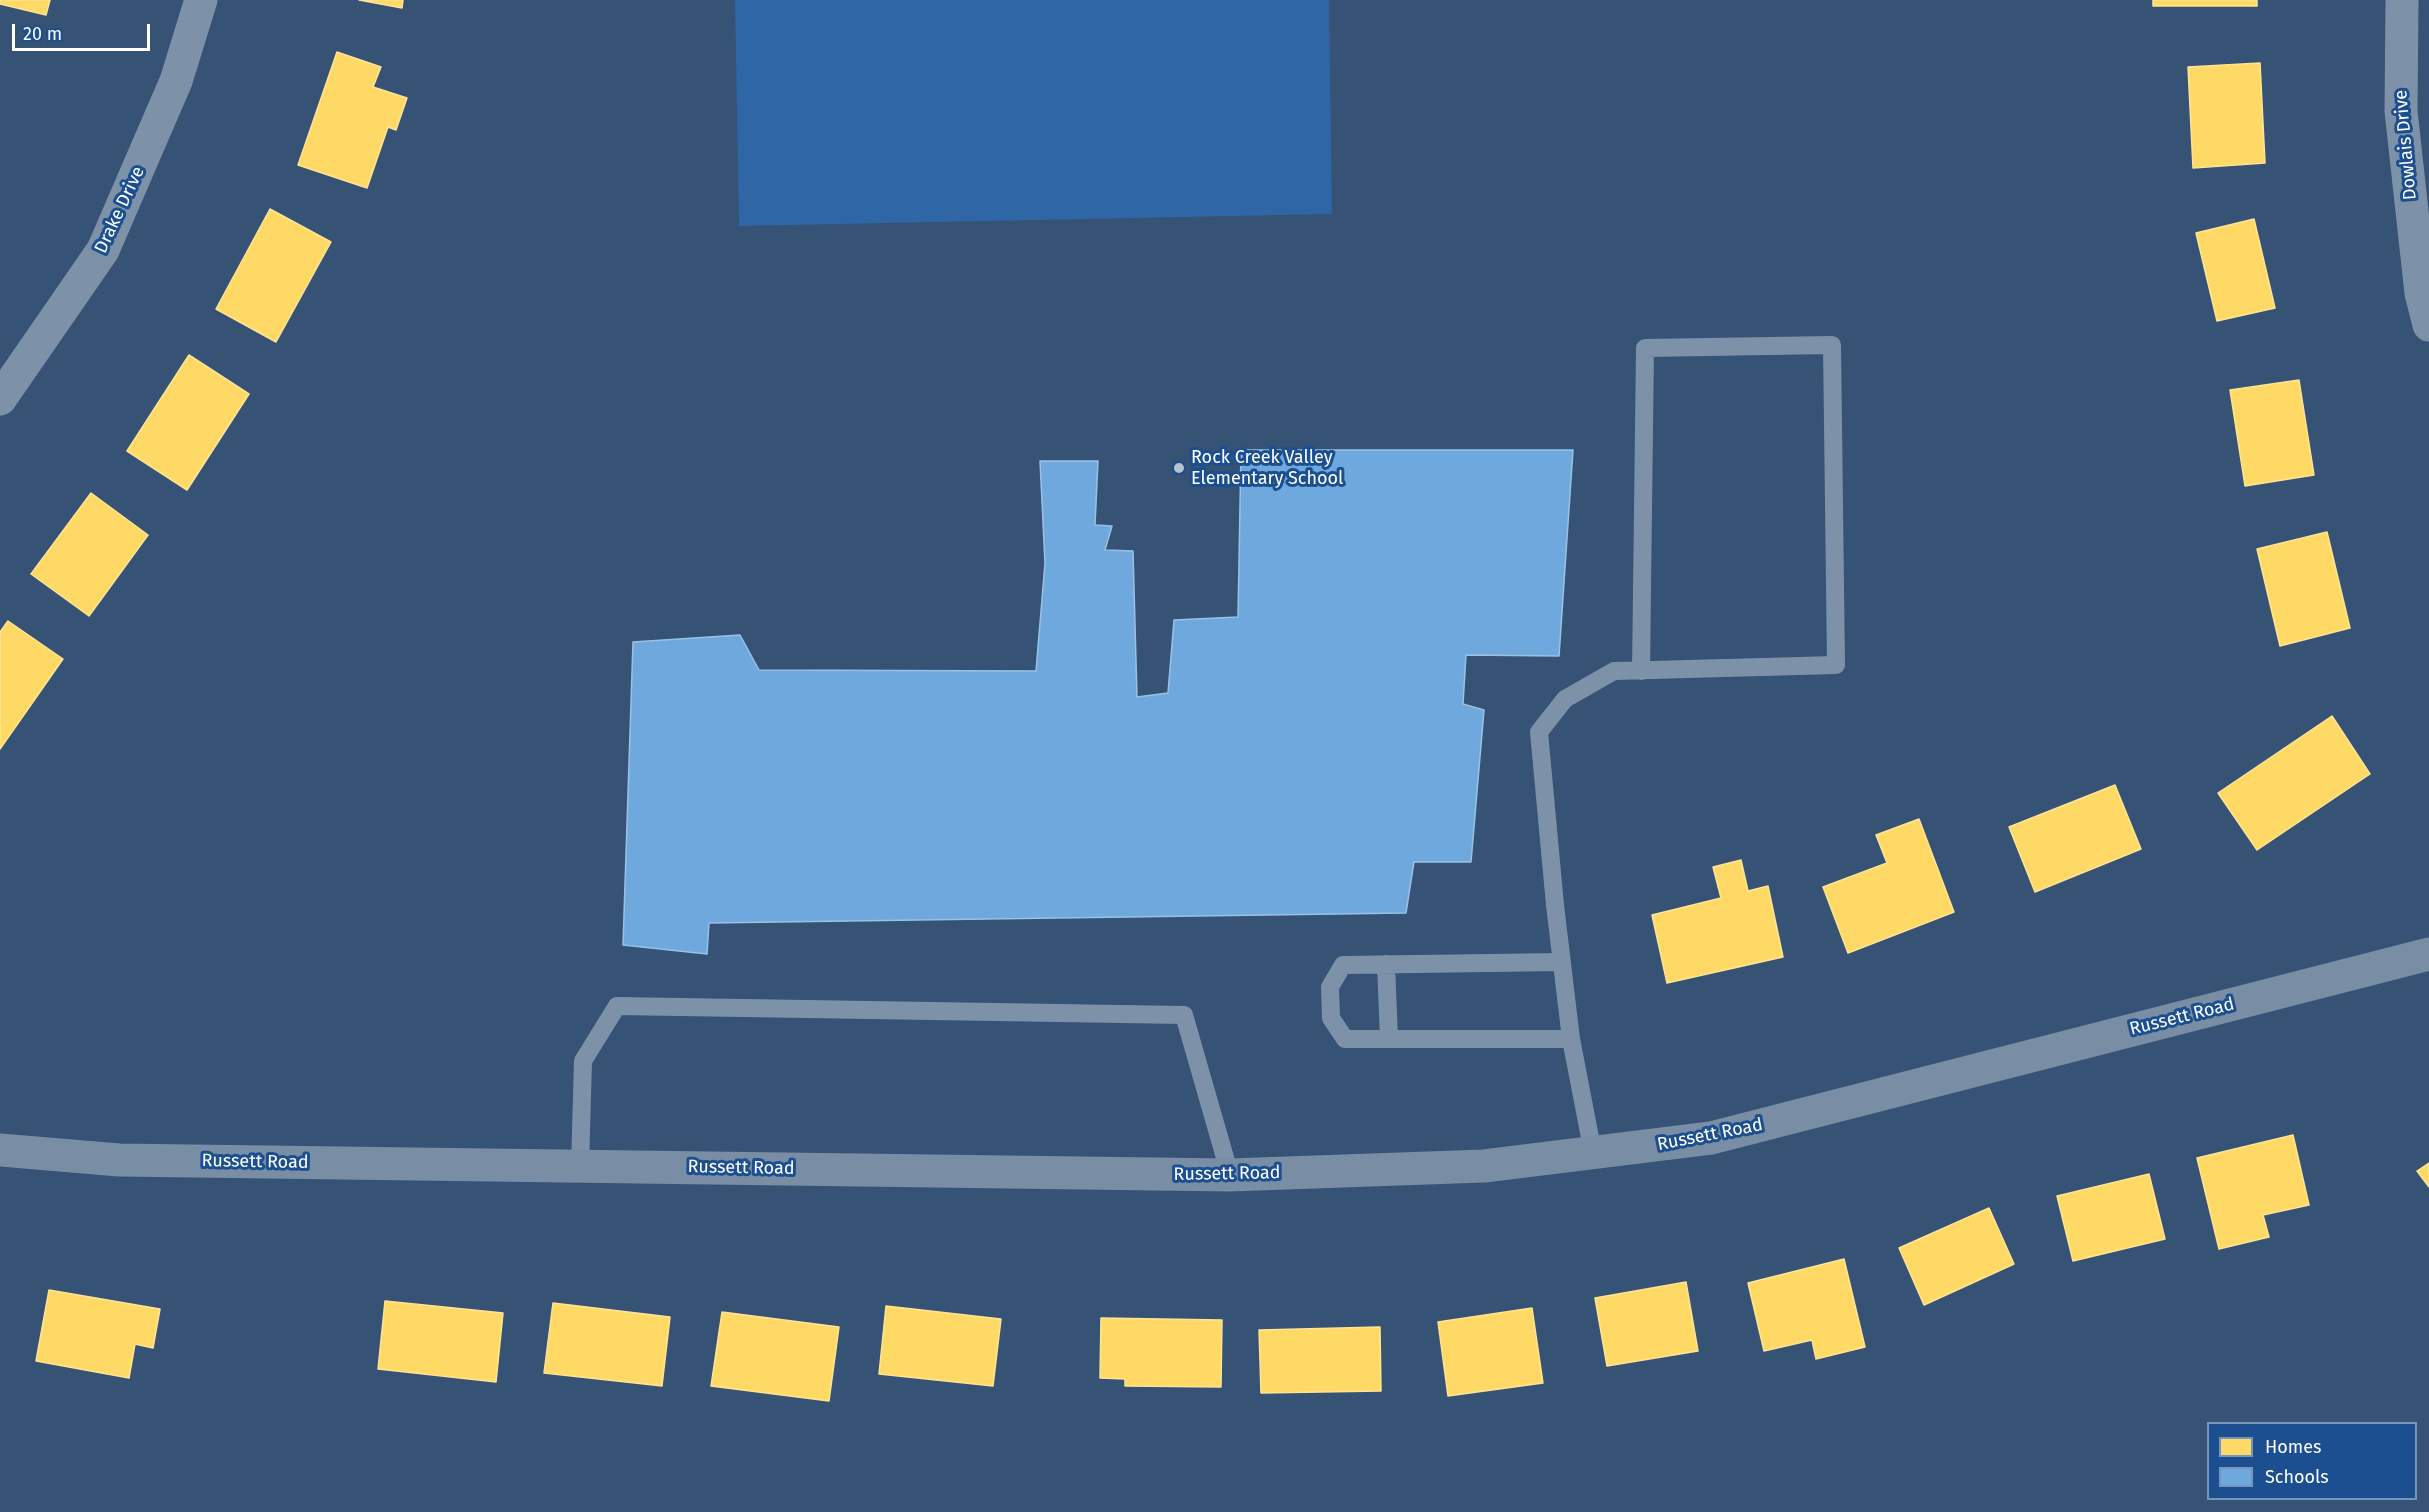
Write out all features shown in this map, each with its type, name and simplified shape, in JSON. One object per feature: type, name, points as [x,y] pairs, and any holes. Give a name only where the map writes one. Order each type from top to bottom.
[{"type":"street","name":"Drake Drive","points":[[0,399],[103,250],[176,81],[201,0]]},
{"type":"street","name":"Dowlais Drive","points":[[2402,0],[2415,110],[2421,293],[2429,325]]},
{"type":"street","name":"Russett Road","points":[[0,1150],[119,1160],[1230,1175],[1484,1166],[1711,1138],[2429,954]]},
{"type":"lane","points":[[1593,1154],[1571,1038],[1539,732],[1565,699],[1614,671],[1836,665],[1832,345],[1645,348],[1641,670]]},
{"type":"lane","points":[[1562,962],[1343,965],[1330,987],[1330,1018],[1345,1040],[1571,1038]]},
{"type":"lane","points":[[1386,964],[1389,1039]]},
{"type":"lane","points":[[580,1166],[583,1061],[617,1006],[641,1006],[1184,1015],[1230,1175]]},
{"type":"shaded area","points":[[735,0],[1329,0],[1332,214],[739,226]]},
{"type":"building: Homes","points":[[0,0],[50,0],[46,15],[0,4]]},
{"type":"building: Homes","points":[[359,0],[403,0],[402,8]]},
{"type":"building: Homes","points":[[2153,0],[2257,0],[2257,6],[2153,6]]},
{"type":"building: Homes","points":[[337,52],[381,67],[373,87],[407,98],[396,130],[388,127],[367,188],[298,165]]},
{"type":"building: Homes","points":[[2260,63],[2265,163],[2193,168],[2188,67]]},
{"type":"building: Homes","points":[[270,209],[331,242],[276,342],[216,309]]},
{"type":"building: Homes","points":[[2254,219],[2275,308],[2217,321],[2196,233]]},
{"type":"building: Homes","points":[[189,355],[249,394],[187,490],[127,451]]},
{"type":"building: Homes","points":[[2299,380],[2314,475],[2245,486],[2230,390]]},
{"type":"building: Homes","points":[[91,493],[148,535],[89,616],[31,574]]},
{"type":"building: Homes","points":[[2327,532],[2350,628],[2280,646],[2257,549]]},
{"type":"building: Homes","points":[[8,621],[63,659],[0,749],[0,632]]},
{"type":"building: Homes","points":[[2332,716],[2370,774],[2257,850],[2218,793]]},
{"type":"building: Homes","points":[[2115,785],[2141,849],[2035,892],[2009,827]]},
{"type":"building: Homes","points":[[1919,819],[1954,912],[1848,953],[1823,887],[1887,863],[1876,835]]},
{"type":"building: Homes","points":[[1741,860],[1748,891],[1768,886],[1783,957],[1667,983],[1652,915],[1721,898],[1713,867]]},
{"type":"building: Homes","points":[[2293,1135],[2309,1205],[2263,1215],[2269,1237],[2219,1249],[2197,1158]]},
{"type":"building: Homes","points":[[2429,1163],[2429,1187],[2417,1171]]},
{"type":"building: Homes","points":[[2149,1174],[2165,1239],[2073,1261],[2057,1196]]},
{"type":"building: Homes","points":[[1989,1208],[2014,1264],[1924,1305],[1899,1248]]},
{"type":"building: Homes","points":[[1844,1259],[1865,1347],[1816,1359],[1812,1340],[1764,1351],[1748,1283]]},
{"type":"building: Homes","points":[[1686,1282],[1698,1351],[1607,1366],[1595,1298]]},
{"type":"building: Homes","points":[[49,1290],[160,1309],[153,1348],[135,1344],[129,1378],[36,1361]]},
{"type":"building: Homes","points":[[385,1301],[503,1313],[496,1382],[378,1369]]},
{"type":"building: Homes","points":[[553,1303],[670,1317],[662,1386],[544,1373]]},
{"type":"building: Homes","points":[[886,1306],[1001,1319],[993,1386],[879,1374]]},
{"type":"building: Homes","points":[[1532,1308],[1543,1383],[1448,1396],[1438,1322]]},
{"type":"building: Homes","points":[[722,1312],[839,1327],[829,1401],[711,1386]]},
{"type":"building: Homes","points":[[1101,1318],[1222,1320],[1221,1387],[1125,1386],[1125,1379],[1100,1378]]},
{"type":"building: Homes","points":[[1380,1327],[1381,1391],[1261,1393],[1259,1330]]},
{"type":"building: Schools","name":"Rock Creek Valley Elementary School","points":[[1241,450],[1573,450],[1559,656],[1466,655],[1463,704],[1484,710],[1471,862],[1414,862],[1406,913],[709,923],[707,954],[623,945],[633,642],[740,635],[759,670],[1036,671],[1045,563],[1040,461],[1098,461],[1095,525],[1112,526],[1105,550],[1133,551],[1137,697],[1168,693],[1174,620],[1238,617]]},
{"type":"place","name":"Rock Creek Valley Elementary School","points":[[1179,468]]}]
